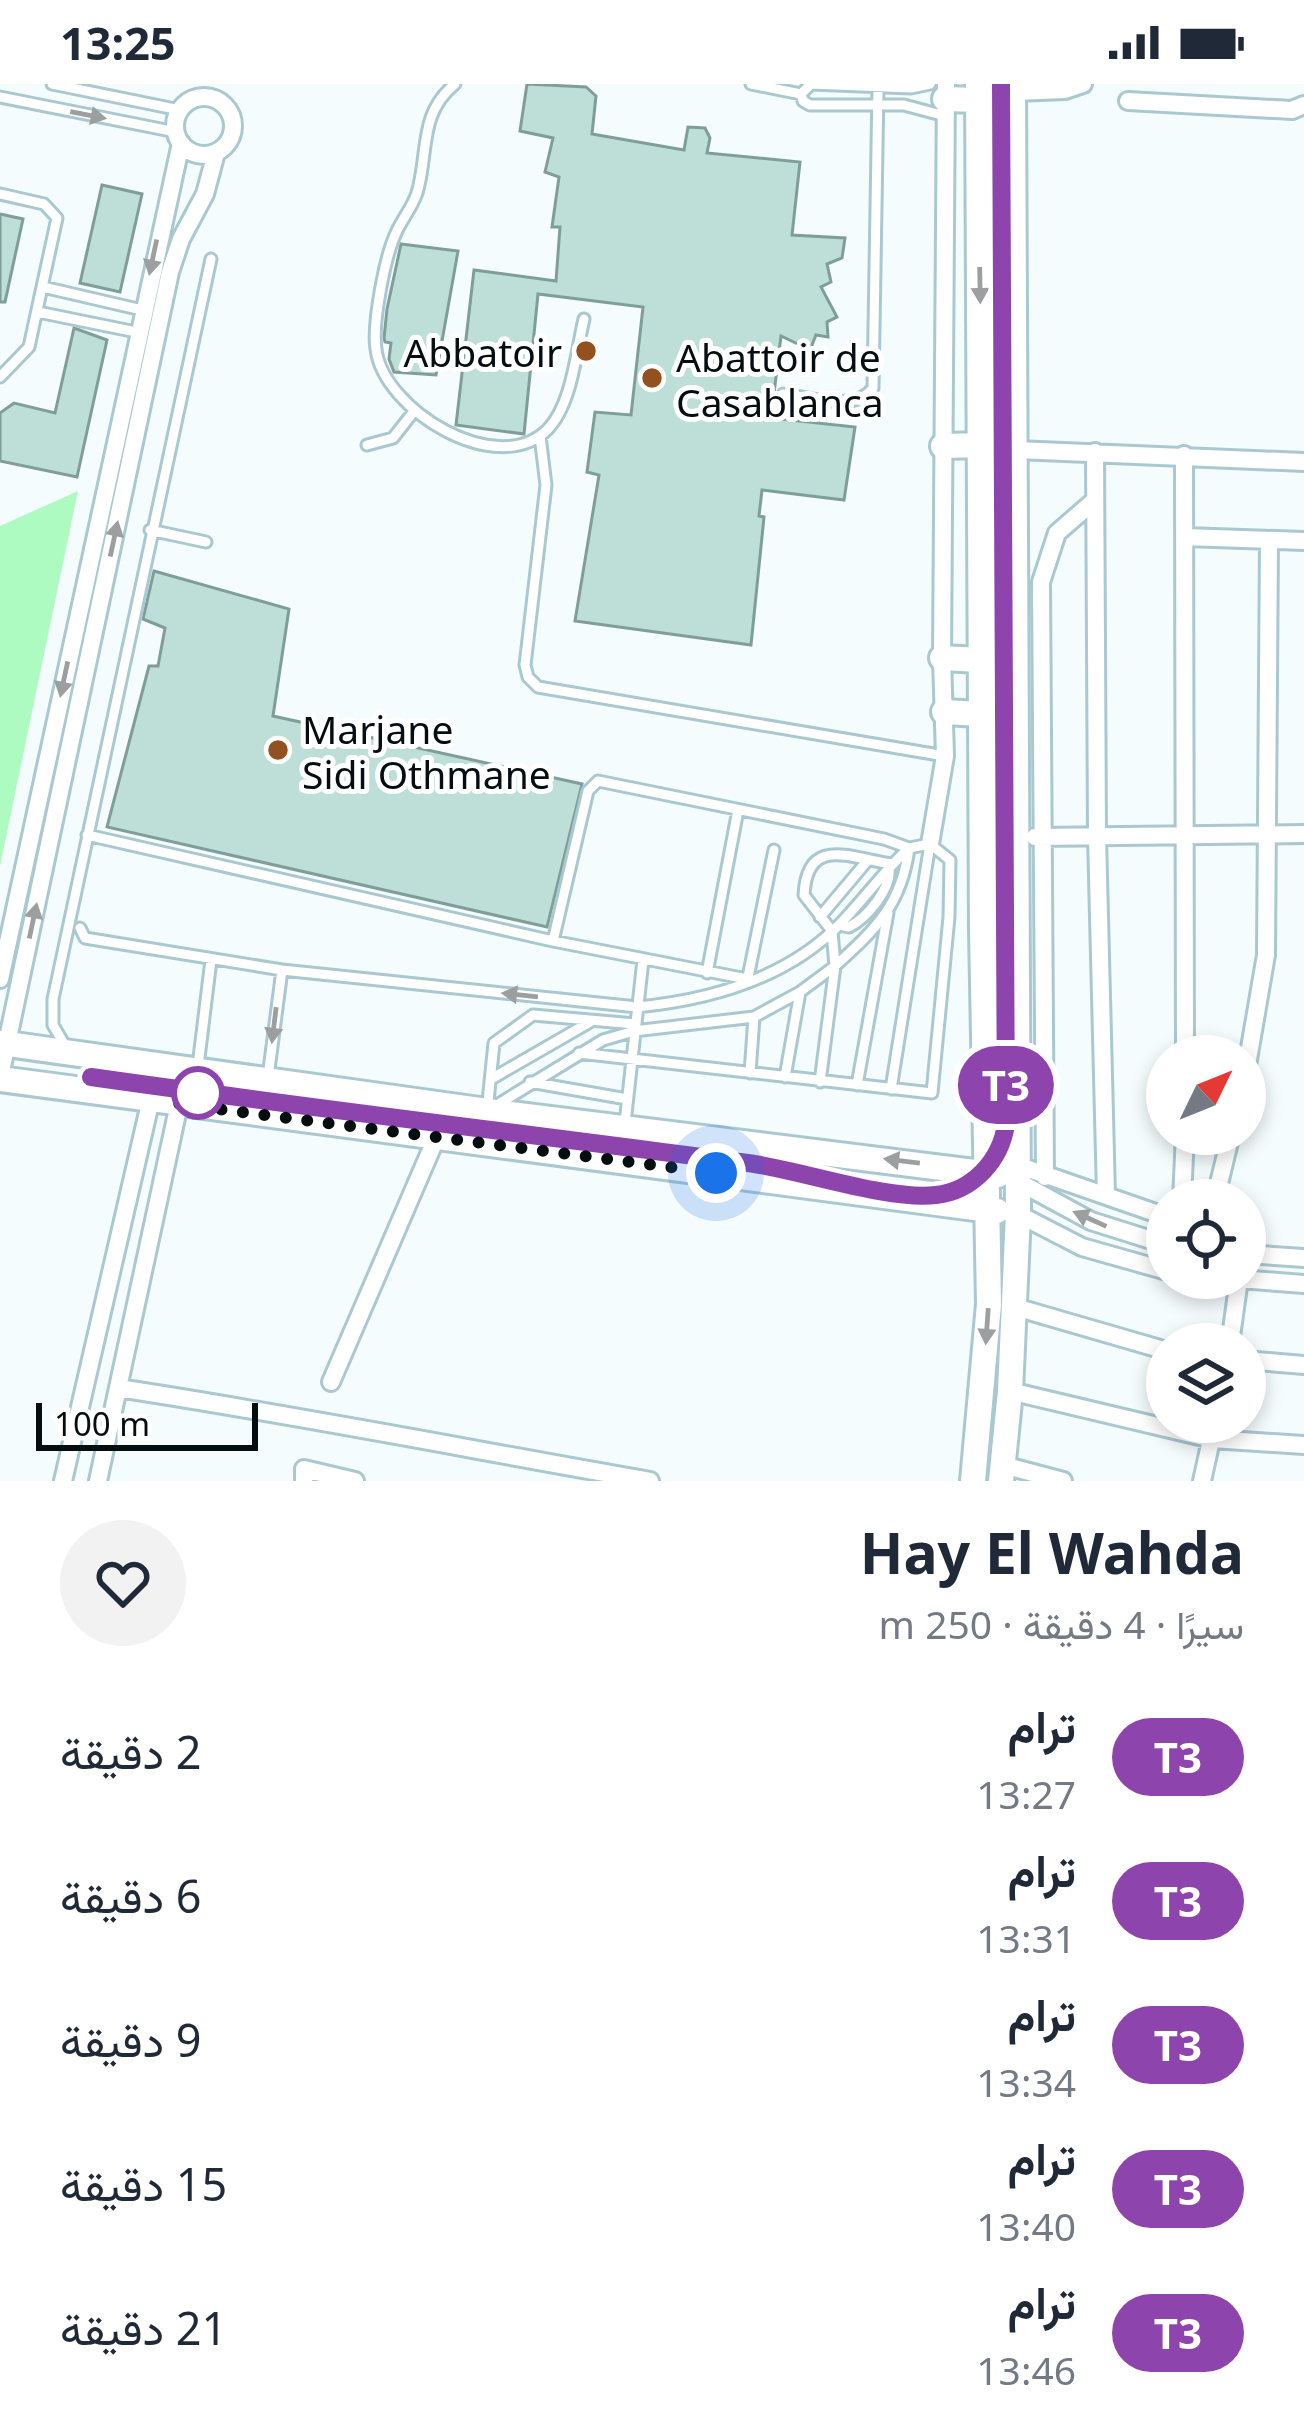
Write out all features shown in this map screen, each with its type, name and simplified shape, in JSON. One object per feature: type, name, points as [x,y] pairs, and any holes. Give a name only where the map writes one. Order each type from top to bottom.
[{"type":"main road","points":[[1002,1473],[1018,1214],[1014,88]]},
{"type":"main road","points":[[942,96],[978,92],[989,1304],[973,1481]]},
{"type":"main road","points":[[943,446],[981,446]]},
{"type":"main road","points":[[941,658],[981,660]]},
{"type":"main road","points":[[944,712],[982,714]]},
{"type":"main road","points":[[4,1043],[487,1111],[1017,1173]]},
{"type":"main road","points":[[0,1077],[1018,1214]]},
{"type":"street","points":[[0,979],[188,84]]},
{"type":"street","points":[[1014,88],[1065,90],[1083,84]]},
{"type":"street","points":[[178,138],[197,154],[216,153],[225,147],[233,129],[223,93],[182,107]]},
{"type":"street","points":[[930,844],[945,756],[942,96]]},
{"type":"street","points":[[1128,101],[1292,110],[1304,105]]},
{"type":"street","points":[[0,1077],[176,252],[200,207],[216,153]]},
{"type":"street","points":[[1014,450],[1304,461]]},
{"type":"street","points":[[1095,452],[1097,837],[1106,1195]]},
{"type":"street","points":[[1184,455],[1185,1035]]},
{"type":"street","points":[[1045,1177],[1042,582],[1057,533],[1095,500]]},
{"type":"street","points":[[1185,537],[1304,541]]},
{"type":"street","points":[[1253,1035],[1265,977],[1269,542]]},
{"type":"street","points":[[1014,836],[1304,834]]},
{"type":"street","points":[[63,1481],[151,1099]]},
{"type":"street","points":[[98,1481],[179,1104]]},
{"type":"street","points":[[331,1382],[437,1136]]},
{"type":"street","points":[[1017,1173],[1045,1177],[1146,1209]]},
{"type":"street","points":[[1017,1173],[1091,1220],[1146,1238]]},
{"type":"street","points":[[1018,1214],[1082,1247],[1146,1265]]},
{"type":"street","points":[[1266,1256],[1304,1258]]},
{"type":"street","points":[[1271,1256],[1271,1282]]},
{"type":"street","points":[[1266,1282],[1304,1283]]},
{"type":"street","points":[[1015,1307],[1146,1345]]},
{"type":"street","points":[[1266,1362],[1304,1365]]},
{"type":"street","points":[[118,1388],[315,1418],[650,1481]]},
{"type":"street","points":[[1010,1390],[1146,1417]]},
{"type":"street","points":[[1266,1439],[1304,1445]]},
{"type":"street","points":[[1202,1481],[1211,1443]]},
{"type":"street","points":[[304,1481],[304,1469],[355,1481]]},
{"type":"street","points":[[1002,1473],[1063,1481]]},
{"type":"lane","points":[[52,84],[182,107]]},
{"type":"lane","points":[[455,84],[436,106],[427,127],[418,186],[393,237],[375,336],[384,377],[397,396],[451,433],[513,446],[540,436],[561,409],[584,319]]},
{"type":"lane","points":[[751,84],[801,94],[810,105],[913,106],[942,96]]},
{"type":"lane","points":[[801,94],[808,85],[878,87],[942,96]]},
{"type":"lane","points":[[783,394],[855,402],[873,388],[878,87]]},
{"type":"lane","points":[[0,97],[178,138]]},
{"type":"lane","points":[[0,194],[44,204],[57,218],[27,352],[0,377]]},
{"type":"lane","points":[[70,1053],[57,1035],[51,1008],[211,259]]},
{"type":"lane","points":[[38,312],[137,334],[159,326],[142,310],[43,287]]},
{"type":"lane","points":[[368,445],[393,438],[415,410]]},
{"type":"lane","points":[[540,436],[547,463],[546,485],[525,664],[538,687],[945,756]]},
{"type":"lane","points":[[150,530],[206,542]]},
{"type":"lane","points":[[553,941],[591,783],[598,781],[910,848],[930,844],[950,860],[948,938],[932,1094],[579,1054]]},
{"type":"lane","points":[[707,973],[737,810]]},
{"type":"lane","points":[[87,835],[747,981]]},
{"type":"lane","points":[[891,1089],[930,844]]},
{"type":"lane","points":[[80,928],[85,938],[282,970],[637,1007],[703,998],[799,956],[836,928],[910,848]]},
{"type":"lane","points":[[487,1111],[494,1042],[533,1015],[634,1028],[754,1017],[800,992],[873,932],[905,880],[910,848]]},
{"type":"lane","points":[[747,981],[774,850]]},
{"type":"lane","points":[[836,928],[820,917],[804,895],[809,865],[824,855],[891,866]]},
{"type":"lane","points":[[820,917],[868,860]]},
{"type":"lane","points":[[857,1085],[888,911]]},
{"type":"lane","points":[[820,1082],[836,928]]},
{"type":"lane","points":[[198,1071],[212,960]]},
{"type":"lane","points":[[624,1128],[644,960]]},
{"type":"lane","points":[[267,1081],[282,970]]},
{"type":"lane","points":[[785,1076],[800,992]]},
{"type":"lane","points":[[750,1073],[754,1017]]},
{"type":"lane","points":[[491,1079],[591,1022]]},
{"type":"lane","points":[[487,1111],[603,1040],[634,1028]]},
{"type":"lane","points":[[530,1082],[627,1100]]},
{"type":"green space","points":[[78,491],[0,866],[0,526]]},
{"type":"building","points":[[527,84],[586,87],[596,96],[592,134],[684,150],[688,127],[705,128],[710,138],[707,153],[800,162],[792,235],[845,238],[842,258],[827,264],[831,282],[821,287],[837,317],[827,322],[828,337],[816,335],[812,345],[802,346],[781,336],[771,418],[855,427],[844,500],[762,490],[759,516],[764,517],[751,645],[575,621],[599,475],[587,472],[595,412],[631,415],[643,307],[538,294],[524,434],[456,425],[474,270],[556,281],[560,227],[552,227],[559,177],[545,172],[553,138],[520,131]]},
{"type":"building","points":[[102,185],[142,194],[120,292],[80,283]]},
{"type":"building","points":[[0,214],[23,219],[5,302],[0,302]]},
{"type":"building","points":[[401,244],[458,251],[436,375],[394,372],[389,359],[391,343],[384,338],[387,309]]},
{"type":"building","points":[[74,328],[107,340],[77,477],[0,461],[0,413],[14,403],[55,413]]},
{"type":"building","name":"Marjane Sidi Othmane","points":[[154,571],[289,609],[273,716],[582,784],[547,927],[107,827],[149,666],[158,666],[165,628],[143,619]]},
{"type":"tram line","points":[[91,1077],[739,1162],[915,1196],[949,1192],[983,1171],[998,1149],[1006,1123],[1001,84]]},
{"type":"tram line","name":"T3","points":[[91,1077],[766,1165],[902,1194],[933,1196],[961,1190],[977,1178],[1000,1148],[1006,1131],[1001,84]]},
{"type":"place","name":"Abbatoir","points":[[586,351]]},
{"type":"place","name":"Abattoir de Casablanca","points":[[652,378]]},
{"type":"place","name":"Marjane Sidi Othmane","points":[[278,750]]},
{"type":"route","points":[[198,1093],[179,1104],[716,1173]]}]
